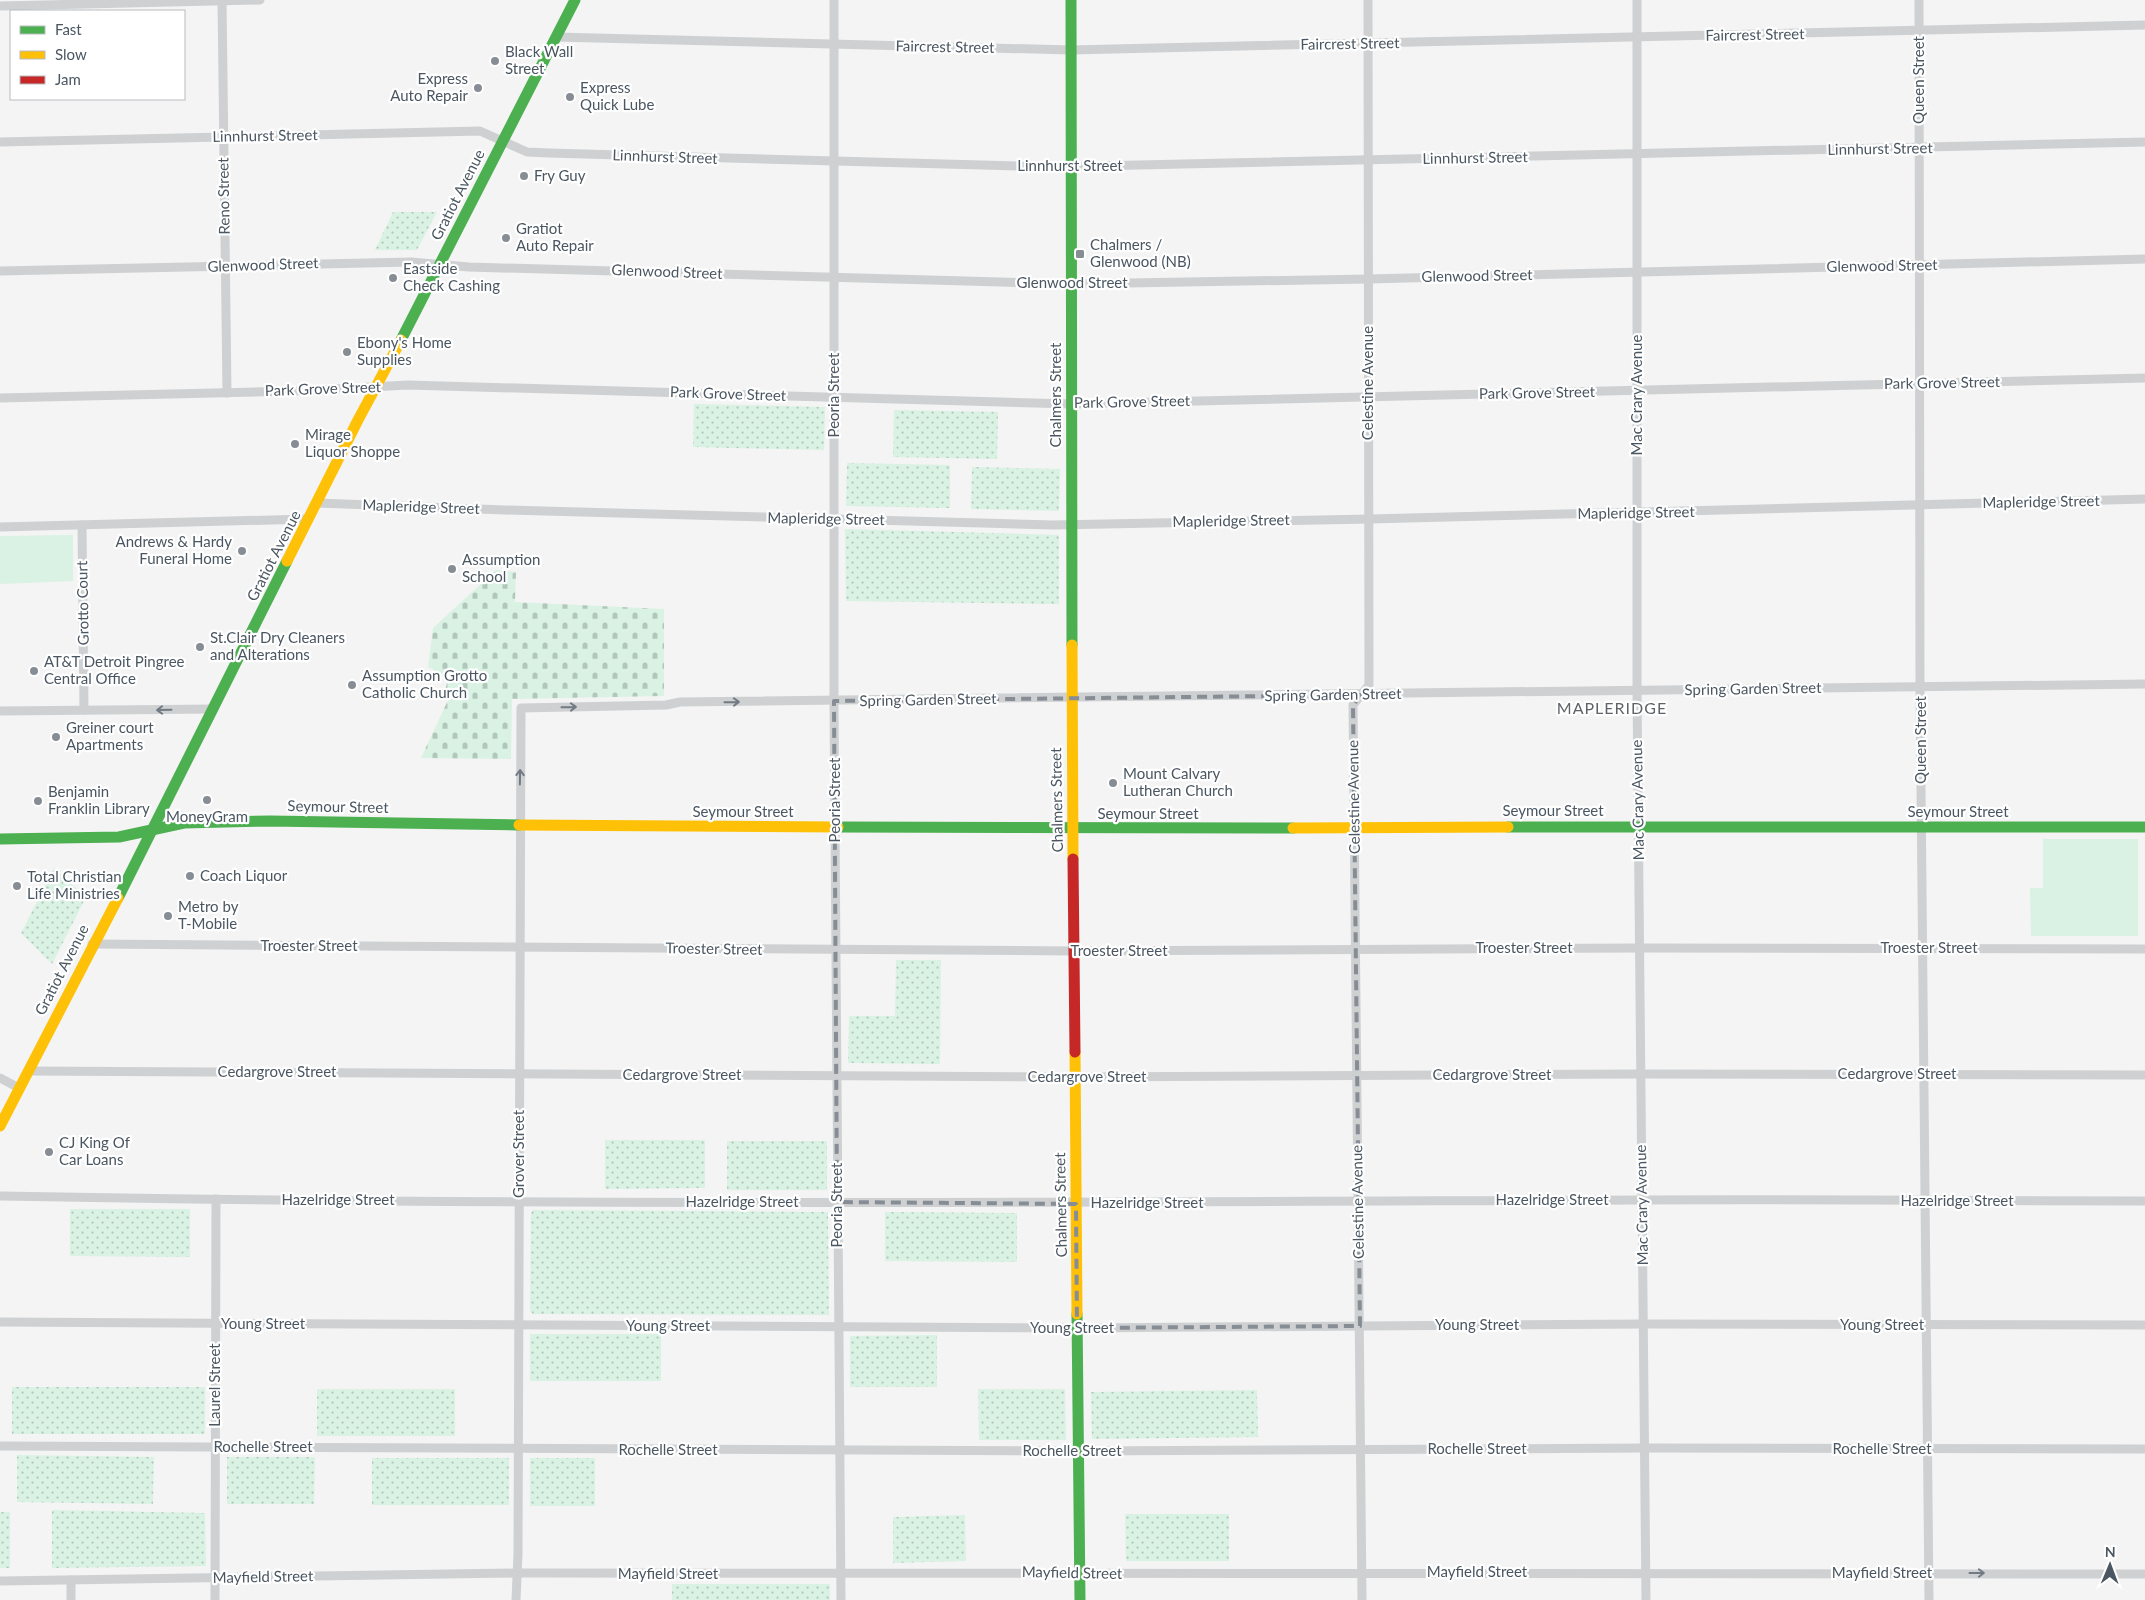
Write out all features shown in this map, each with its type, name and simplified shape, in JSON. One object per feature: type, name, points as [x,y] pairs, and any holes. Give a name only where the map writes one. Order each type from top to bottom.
[{"type":"street","name":"Reno Street","points":[[222,0],[227,393]]},
{"type":"street","points":[[0,6],[260,0]]},
{"type":"street","name":"Gratiot Avenue","points":[[0,1126],[310,520],[358,420],[377,388],[575,0]]},
{"type":"street","name":"Peoria Street","points":[[834,0],[834,701],[841,1600]]},
{"type":"street","name":"Chalmers Street","points":[[1071,0],[1071,698],[1080,1600]]},
{"type":"street","name":"Celestine Avenue","points":[[1362,1600],[1353,705],[1369,685],[1368,0]]},
{"type":"street","name":"Mac Crary Avenue","points":[[1637,0],[1637,691],[1646,1600]]},
{"type":"street","name":"Queen Street","points":[[1919,0],[1920,687],[1929,1600]]},
{"type":"street","name":"Faircrest Street","points":[[556,37],[1071,50],[2145,25]]},
{"type":"street","name":"Linnhurst Street","points":[[0,142],[480,131],[527,152],[1071,167],[2145,142]]},
{"type":"street","name":"Glenwood Street","points":[[0,271],[411,262],[439,265],[1071,284],[2145,259]]},
{"type":"street","name":"Park Grove Street","points":[[0,398],[227,393],[377,388],[408,385],[1071,404],[2145,378]]},
{"type":"street","name":"Mapleridge Street","points":[[318,503],[834,519],[1071,524],[1369,519],[2145,500]]},
{"type":"street","points":[[0,527],[310,520]]},
{"type":"street","name":"Grotto Court","points":[[82,525],[84,710]]},
{"type":"street","name":"Spring Garden Street","points":[[521,708],[666,705],[680,702],[2145,684]]},
{"type":"street","name":"Grover Street","points":[[516,1600],[521,708]]},
{"type":"street","points":[[0,711],[213,710]]},
{"type":"street","name":"Seymour Street","points":[[0,839],[119,837],[184,823],[270,821],[520,825],[1073,829],[1638,826],[2145,827]]},
{"type":"street","name":"Troester Street","points":[[92,944],[1074,951],[2145,948]]},
{"type":"street","name":"Cedargrove Street","points":[[28,1071],[1075,1077],[2145,1074]]},
{"type":"street","points":[[0,1078],[19,1088]]},
{"type":"street","name":"Hazelridge Street","points":[[0,1196],[1076,1204],[1642,1200],[2145,1201]]},
{"type":"street","name":"Laurel Street","points":[[215,1600],[216,1199]]},
{"type":"street","name":"Young Street","points":[[0,1322],[1077,1328],[1644,1324],[2145,1325]]},
{"type":"street","name":"Rochelle Street","points":[[0,1446],[839,1451],[1645,1448],[2145,1449]]},
{"type":"street","name":"Mayfield Street","points":[[0,1581],[517,1573],[1646,1572],[2145,1574]]},
{"type":"street","points":[[71,1580],[71,1600]]},
{"type":"highlighted area","points":[[1361,695],[1353,705],[1360,1326],[1077,1328],[1076,1204],[837,1202],[834,701]]},
{"type":"green space","points":[[393,212],[437,212],[417,250],[375,250]]},
{"type":"green space","points":[[694,404],[825,407],[824,450],[693,447]]},
{"type":"green space","points":[[894,410],[998,412],[997,459],[893,457]]},
{"type":"green space","points":[[847,463],[950,465],[950,508],[846,506]]},
{"type":"green space","points":[[972,467],[1060,469],[1059,511],[971,509]]},
{"type":"green space","points":[[845,529],[1059,535],[1059,604],[846,601]]},
{"type":"green space","points":[[73,535],[73,581],[0,584],[0,536]]},
{"type":"green space","points":[[496,570],[516,572],[515,602],[664,609],[664,696],[512,699],[511,759],[421,758],[449,698],[444,695],[448,679],[438,675],[438,672],[428,667],[433,628]]},
{"type":"green space","points":[[2043,839],[2138,839],[2138,936],[2031,936],[2030,888],[2043,888]]},
{"type":"green space","points":[[54,868],[86,897],[52,964],[21,933]]},
{"type":"green space","points":[[896,960],[941,960],[940,1064],[848,1063],[849,1016],[895,1016]]},
{"type":"green space","points":[[605,1140],[705,1140],[705,1188],[605,1189]]},
{"type":"green space","points":[[727,1141],[827,1141],[827,1190],[727,1190]]},
{"type":"green space","points":[[70,1209],[190,1209],[190,1257],[70,1256]]},
{"type":"green space","points":[[533,1210],[828,1212],[829,1315],[533,1314],[530,1311],[531,1213]]},
{"type":"green space","points":[[885,1212],[1017,1213],[1017,1262],[885,1261]]},
{"type":"green space","points":[[530,1334],[661,1334],[661,1381],[530,1381]]},
{"type":"green space","points":[[937,1335],[937,1387],[850,1387],[850,1336]]},
{"type":"green space","points":[[12,1387],[205,1387],[205,1434],[12,1434]]},
{"type":"green space","points":[[317,1389],[455,1389],[455,1436],[317,1436]]},
{"type":"green space","points":[[978,1389],[1065,1389],[1066,1440],[979,1440]]},
{"type":"green space","points":[[1257,1390],[1258,1437],[1092,1439],[1091,1392]]},
{"type":"green space","points":[[17,1455],[154,1457],[153,1504],[17,1502]]},
{"type":"green space","points":[[227,1457],[315,1457],[314,1504],[227,1504]]},
{"type":"green space","points":[[372,1458],[509,1458],[509,1505],[372,1505]]},
{"type":"green space","points":[[530,1458],[595,1458],[595,1506],[530,1506]]},
{"type":"green space","points":[[52,1510],[205,1513],[206,1566],[52,1568]]},
{"type":"green space","points":[[0,1512],[10,1512],[10,1568],[0,1568]]},
{"type":"green space","points":[[1125,1514],[1229,1514],[1229,1561],[1126,1561]]},
{"type":"green space","points":[[965,1515],[966,1561],[893,1563],[893,1517]]},
{"type":"green space","points":[[672,1584],[830,1584],[830,1600],[672,1600]]},
{"type":"traffic: fast","points":[[401,340],[575,0]]},
{"type":"traffic: fast","points":[[1071,0],[1072,645]]},
{"type":"traffic: fast","points":[[118,898],[287,561]]},
{"type":"traffic: fast","points":[[0,839],[119,837],[184,823],[270,821],[519,825]]},
{"type":"traffic: fast","points":[[838,827],[1293,828]]},
{"type":"traffic: fast","points":[[1508,827],[2145,827]]},
{"type":"traffic: fast","points":[[1077,1314],[1080,1600]]},
{"type":"traffic: slow","points":[[287,561],[358,420],[401,340]]},
{"type":"traffic: slow","points":[[1072,645],[1073,859]]},
{"type":"traffic: slow","points":[[519,825],[838,827]]},
{"type":"traffic: slow","points":[[1293,828],[1508,827]]},
{"type":"traffic: slow","points":[[0,1126],[118,898]]},
{"type":"traffic: slow","points":[[1075,1052],[1077,1314]]},
{"type":"traffic: jam","points":[[1073,859],[1075,1052]]},
{"type":"place","name":"Black Wall Street","points":[[495,61]]},
{"type":"place","name":"Express Auto Repair","points":[[478,88]]},
{"type":"place","name":"Express Quick Lube","points":[[570,97]]},
{"type":"place","name":"Fry Guy","points":[[524,176]]},
{"type":"place","name":"Gratiot Auto Repair","points":[[506,238]]},
{"type":"place","name":"Chalmers / Glenwood (NB)","points":[[1080,254]]},
{"type":"place","name":"Eastside Check Cashing","points":[[393,278]]},
{"type":"place","name":"Ebony's Home Supplies","points":[[347,352]]},
{"type":"place","name":"Mirage Liquor Shoppe","points":[[295,444]]},
{"type":"place","name":"Andrews & Hardy Funeral Home","points":[[242,551]]},
{"type":"place","name":"Assumption School","points":[[452,569]]},
{"type":"place","name":"St.Clair Dry Cleaners and Alterations","points":[[200,647]]},
{"type":"place","name":"AT&T Detroit Pingree Central Office","points":[[34,671]]},
{"type":"place","name":"Assumption Grotto Catholic Church","points":[[352,685]]},
{"type":"place","name":"Greiner court Apartments","points":[[56,737]]},
{"type":"place","name":"Mount Calvary Lutheran Church","points":[[1113,783]]},
{"type":"place","name":"MoneyGram","points":[[207,800]]},
{"type":"place","name":"Benjamin Franklin Library","points":[[38,801]]},
{"type":"place","name":"Coach Liquor","points":[[190,876]]},
{"type":"place","name":"Total Christian Life Ministries","points":[[17,886]]},
{"type":"place","name":"Metro by T-Mobile","points":[[168,916]]},
{"type":"place","name":"CJ King Of Car Loans","points":[[49,1152]]},
{"type":"district","name":"MAPLERIDGE","points":[[1612,708]]}]
